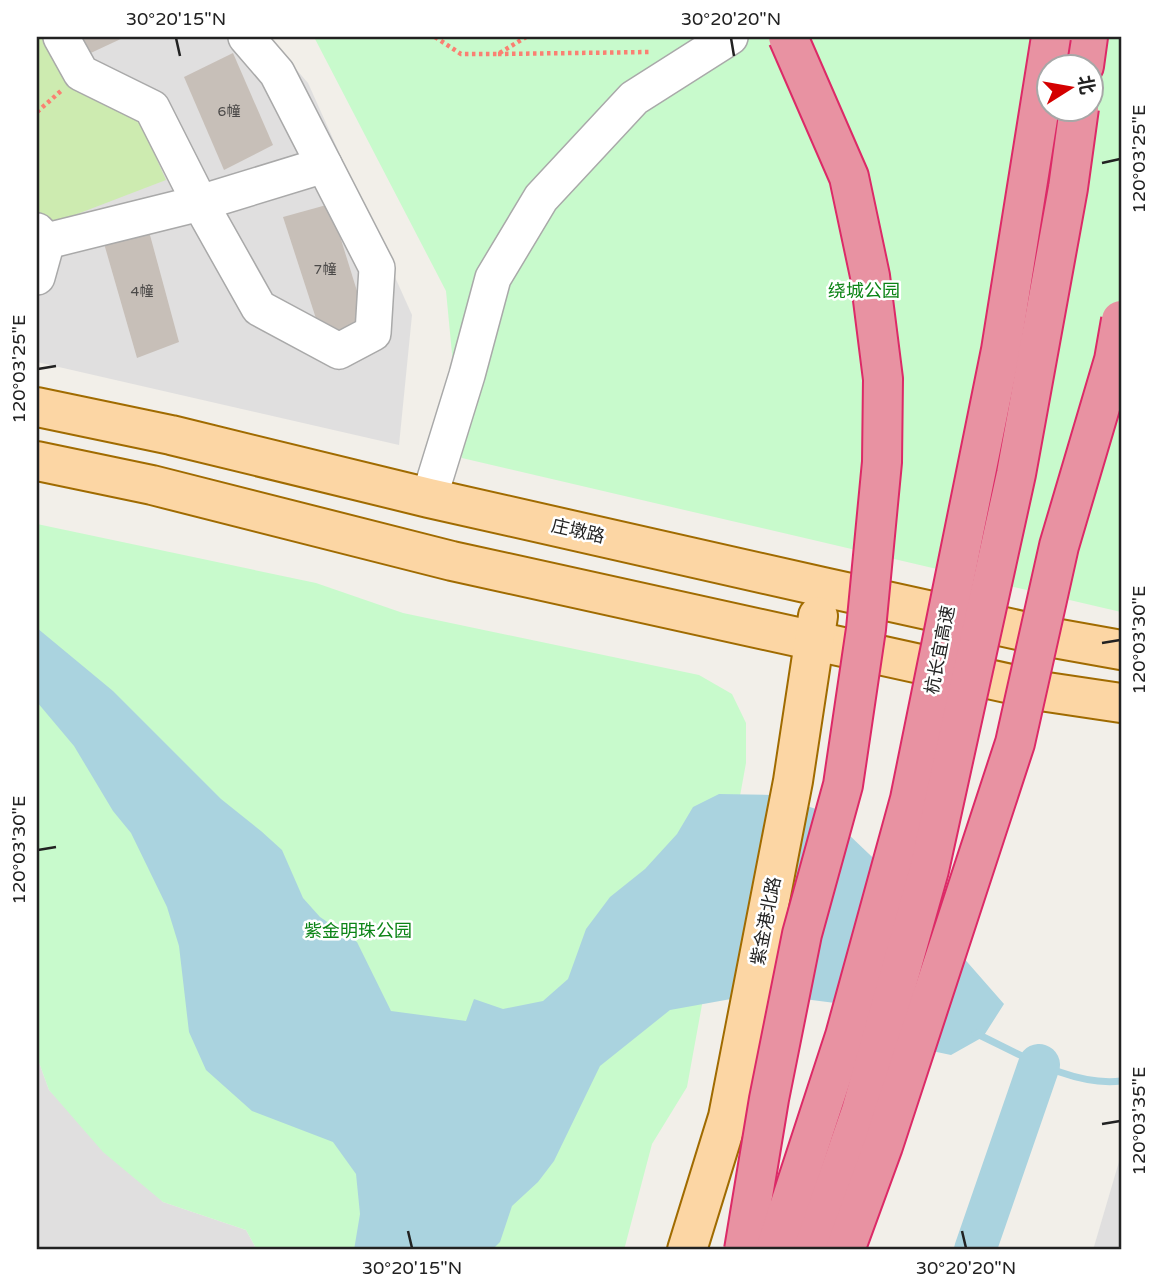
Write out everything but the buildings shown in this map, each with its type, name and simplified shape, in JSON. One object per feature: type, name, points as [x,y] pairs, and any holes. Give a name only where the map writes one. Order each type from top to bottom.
[{"type":"highway","points":[[744,1250],[769,1099],[802,934],[843,785],[866,629],[882,462],[883,379],[870,276],[849,177],[788,37]]},
{"type":"highway","name":"杭长宜高速","points":[[775,1250],[845,1036],[910,799],[1001,350],[1051,37]]},
{"type":"highway","name":"杭长宜高速","points":[[813,1250],[861,1111],[933,857],[1016,474],[1068,188],[1077,122]]},
{"type":"highway","points":[[845,1250],[883,1146],[1015,743],[1059,546],[1114,360],[1121,320]]},
{"type":"main road","name":"庄墩路","points":[[37,407],[171,435],[429,498],[823,587],[1054,638],[1121,650]]},
{"type":"main road","points":[[37,461],[152,485],[452,561],[1047,692],[1121,702]]},
{"type":"main road","name":"紫金港北路","points":[[687,1250],[728,1117],[793,780],[823,587]]},
{"type":"main road","points":[[858,1250],[920,1079],[1047,692],[1054,638]]},
{"type":"street","points":[[61,37],[81,73],[152,108],[200,203],[259,309],[339,351],[373,333],[377,268],[277,73],[246,37]]},
{"type":"street","points":[[429,498],[467,375],[493,278],[541,198],[634,98],[730,37]]},
{"type":"street","points":[[37,277],[42,236],[200,203],[324,165]]},
{"type":"street","points":[[1054,638],[1083,494],[1121,397]]},
{"type":"path","points":[[435,37],[461,54],[652,52]]},
{"type":"path","points":[[498,54],[526,37]]},
{"type":"shaded area","points":[[37,37],[268,37],[308,83],[412,315],[399,445],[37,362]]},
{"type":"shaded area","points":[[37,1057],[49,1090],[163,1202],[246,1230],[257,1250],[37,1250]]},
{"type":"shaded area","points":[[1121,1155],[1121,1250],[1093,1250]]},
{"type":"green space","points":[[37,37],[47,37],[139,119],[166,180],[46,226],[37,213]]},
{"type":"green space","name":"绕城公园","points":[[314,37],[1121,37],[1121,612],[462,458],[446,291]]},
{"type":"green space","name":"紫金明珠公园","points":[[37,524],[316,583],[403,613],[699,675],[732,694],[746,723],[746,763],[687,1087],[652,1144],[624,1250],[257,1250],[246,1230],[163,1202],[103,1152],[49,1090],[37,1057]]},
{"type":"water","points":[[37,628],[113,691],[221,799],[282,850],[303,898],[320,917],[357,942],[391,1011],[466,1021],[474,999],[503,1009],[543,1001],[568,979],[586,929],[610,897],[645,869],[677,834],[693,807],[719,794],[774,795],[825,812],[890,874],[1004,1004],[983,1037],[951,1055],[908,1046],[874,1008],[804,999],[731,999],[670,1010],[600,1066],[554,1161],[538,1182],[512,1206],[500,1242],[492,1250],[354,1250],[360,1214],[356,1174],[333,1142],[252,1111],[206,1070],[189,1032],[179,946],[167,907],[131,833],[113,811],[74,746],[37,702]]},
{"type":"waterway","points":[[975,1033],[1027,1059],[1065,1074],[1084,1079],[1121,1081]]},
{"type":"waterway","points":[[975,1250],[1039,1065]]}]
